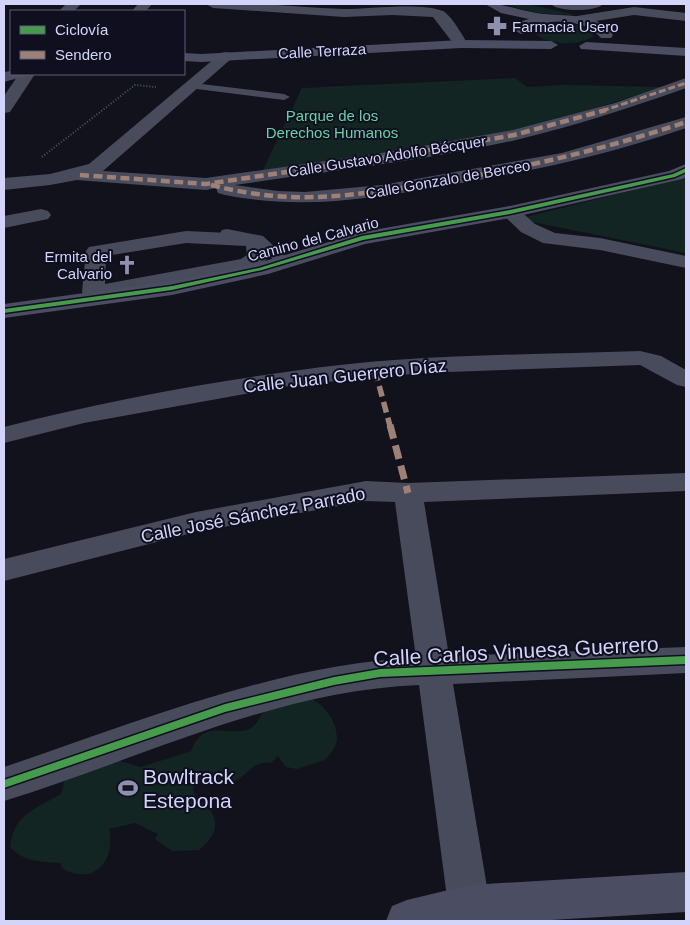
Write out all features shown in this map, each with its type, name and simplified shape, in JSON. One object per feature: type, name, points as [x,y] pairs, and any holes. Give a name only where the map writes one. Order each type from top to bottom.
[{"type":"street","points":[[213,4],[344,13],[392,11],[434,13],[440,15],[461,44]]},
{"type":"street","points":[[492,4],[506,10],[548,19],[577,20],[634,11],[686,16]]},
{"type":"street","points":[[558,4],[578,6],[596,4]]},
{"type":"street","points":[[586,46],[597,42],[615,22],[634,11],[652,4]]},
{"type":"street","points":[[506,10],[529,39],[561,46]]},
{"type":"street","name":"Calle Terraza","points":[[461,44],[548,19]]},
{"type":"street","points":[[577,20],[594,25],[605,33],[631,42],[682,52]]},
{"type":"street","name":"Calle Terraza","points":[[185,56],[226,56],[461,44],[586,46],[682,52]]},
{"type":"street","points":[[10,184],[42,182],[80,175],[106,160],[226,56]]},
{"type":"street","points":[[4,108],[26,75]]},
{"type":"street","name":"Calle Gustavo Adolfo Bécquer","points":[[80,175],[206,184],[404,155],[514,135],[620,106],[686,83]]},
{"type":"street","name":"Calle Gonzalo de Berceo","points":[[206,184],[242,193],[272,197],[300,199],[340,198],[476,176],[554,160],[686,122]]},
{"type":"street","name":"Camino del Calvario","points":[[4,311],[172,288],[260,269],[282,260],[362,238],[510,212],[675,175],[686,170]]},
{"type":"street","points":[[510,212],[528,228],[550,239],[600,244],[686,262]]},
{"type":"street","points":[[4,222],[41,215]]},
{"type":"street","points":[[186,238],[251,240],[258,244],[258,257],[248,264],[164,282],[93,292],[96,250],[186,238]]},
{"type":"street","name":"Calle Juan Guerrero Díaz","points":[[4,435],[84,414],[206,392],[294,378],[375,370],[640,358],[652,361],[686,380]]},
{"type":"street","name":"Calle José Sánchez Parrado","points":[[4,570],[196,522],[366,491],[408,493],[686,482]]},
{"type":"street","points":[[408,493],[469,905]]},
{"type":"street","name":"Calle Carlos Vinuesa Guerrero","points":[[4,784],[225,708],[334,681],[380,673],[686,660]]},
{"type":"street","points":[[407,921],[469,905],[686,892]]},
{"type":"lane","points":[[190,89],[284,97]]},
{"type":"lane","points":[[227,233],[247,234],[265,241],[282,260]]},
{"type":"path","points":[[10,184],[135,85],[190,89]]},
{"type":"green space","points":[[507,4],[528,4],[576,15],[532,12]]},
{"type":"green space","points":[[550,23],[578,25],[592,32],[593,36],[580,42],[563,43],[547,40],[535,33],[537,27]]},
{"type":"green space","name":"Parque de los Derechos Humanos","points":[[515,78],[527,87],[564,85],[662,87],[552,122],[443,147],[261,174],[302,88]]},
{"type":"green space","points":[[686,177],[686,253],[518,219]]},
{"type":"green space","name":"Bowltrack Estepona","points":[[312,699],[326,710],[333,721],[337,742],[331,753],[325,760],[297,769],[286,767],[278,756],[271,763],[254,766],[233,782],[223,784],[205,782],[194,785],[193,790],[199,803],[206,802],[215,822],[213,833],[199,850],[172,851],[155,839],[158,834],[135,823],[109,829],[111,841],[106,860],[100,868],[83,874],[73,873],[62,868],[61,863],[27,859],[10,847],[12,836],[21,820],[34,809],[61,794],[66,775],[113,759],[141,767],[191,751],[196,740],[210,731],[243,731],[251,728],[264,712],[270,708]]},
{"type":"marked path","points":[[80,175],[206,184],[395,156],[514,135],[621,106],[686,83]]},
{"type":"marked path","points":[[211,185],[278,198],[316,199],[345,197],[486,174],[554,160],[620,143],[686,122]]},
{"type":"marked path","points":[[375,370],[408,493]]},
{"type":"cycle path","points":[[4,311],[172,288],[260,269],[362,238],[510,212],[675,175],[686,170]]},
{"type":"cycle path","points":[[4,784],[225,708],[334,681],[380,673],[686,660]]},
{"type":"place","name":"Farmacia Usero","points":[[497,26]]},
{"type":"place","name":"Ermita del Calvario","points":[[127,265]]},
{"type":"place","name":"Bowltrack Estepona","points":[[128,788]]}]
